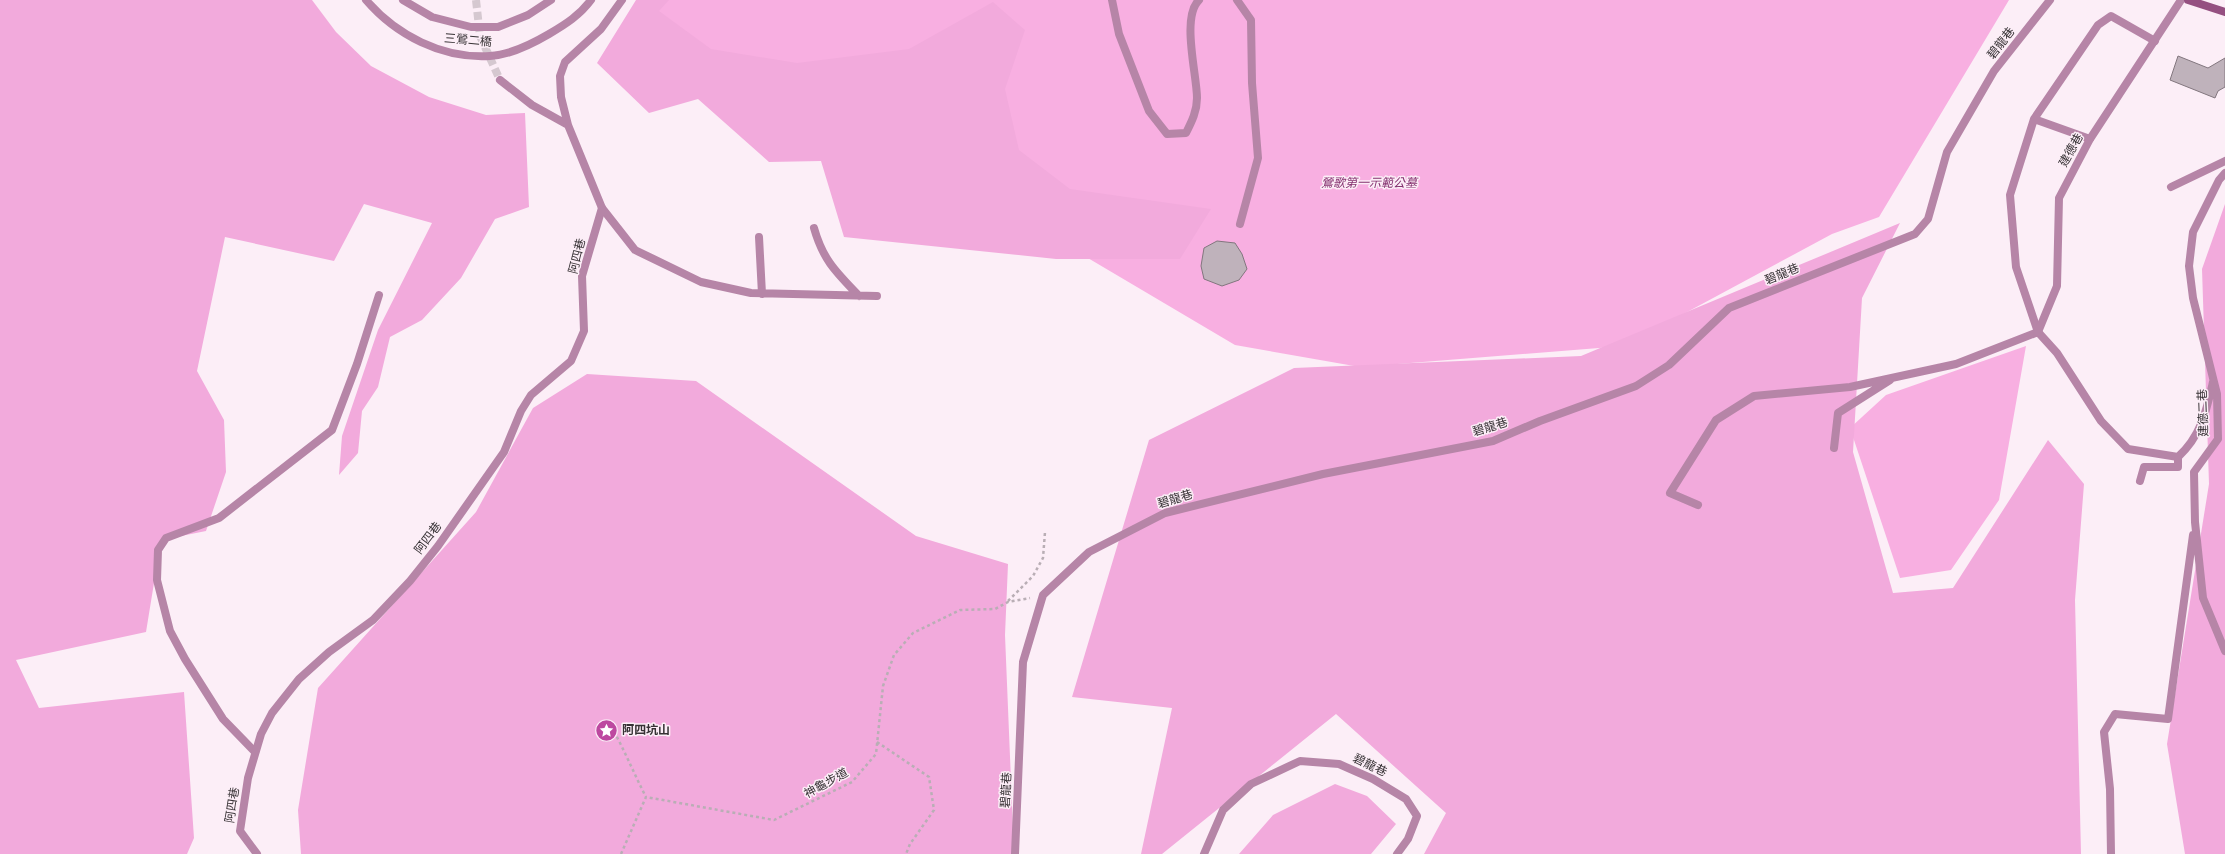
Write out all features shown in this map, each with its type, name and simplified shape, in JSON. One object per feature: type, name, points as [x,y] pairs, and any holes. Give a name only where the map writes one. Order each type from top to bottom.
[{"type":"main road","points":[[2188,0],[2225,12]]},
{"type":"street","name":"三鶯二橋","points":[[366,0],[403,33],[433,48],[490,56],[530,45],[581,13],[591,0]]},
{"type":"street","name":"三鶯二橋","points":[[403,0],[432,17],[471,27],[498,27],[528,15],[551,0]]},
{"type":"street","points":[[622,0],[601,29],[565,62],[560,76],[561,97],[568,125],[602,208],[635,250],[701,282],[751,293],[877,296]]},
{"type":"street","points":[[1112,0],[1118,34],[1149,111],[1167,134],[1186,133],[1194,117],[1197,98],[1190,26],[1200,0]]},
{"type":"street","points":[[1236,0],[1251,20],[1252,83],[1258,158],[1240,224]]},
{"type":"street","name":"碧龍巷","points":[[1015,854],[1023,662],[1043,595],[1089,552],[1132,532],[1165,513],[1323,474],[1493,441],[1540,421],[1636,386],[1669,365],[1729,308],[1915,234],[1928,219],[1946,152],[1994,71],[2050,0]]},
{"type":"street","name":"建德巷","points":[[2038,332],[2057,286],[2059,198],[2090,139],[2155,42],[2181,0]]},
{"type":"street","points":[[2155,42],[2111,16],[2098,25],[2034,119],[2010,195],[2016,267],[2038,332],[2057,353],[2101,421],[2128,448],[2178,456],[2190,446],[2204,420],[2214,382]]},
{"type":"street","points":[[500,80],[532,105],[568,125]]},
{"type":"street","points":[[2034,119],[2090,139]]},
{"type":"street","points":[[2171,187],[2225,161]]},
{"type":"street","name":"建德二巷","points":[[2225,173],[2219,180],[2193,232],[2189,266],[2193,298],[2217,394],[2218,439],[2194,472],[2195,522],[2203,598],[2225,651]]},
{"type":"street","name":"阿四巷","points":[[257,854],[240,831],[248,778],[255,752],[261,734],[272,713],[299,679],[329,652],[373,620],[410,581],[438,546],[504,452],[521,411],[531,396],[571,361],[584,331],[582,276],[602,208]]},
{"type":"street","points":[[814,228],[819,248],[832,268],[859,296]]},
{"type":"street","points":[[758,237],[762,294]]},
{"type":"street","points":[[255,752],[223,719],[185,659],[170,631],[157,580],[158,550],[166,538],[219,518],[332,430],[357,364],[379,295]]},
{"type":"street","points":[[1698,504],[1670,493],[1716,420],[1754,396],[1850,387],[1956,364],[2038,332]]},
{"type":"street","points":[[1834,448],[1838,413],[1896,377]]},
{"type":"street","points":[[2140,481],[2144,467],[2178,467],[2178,456]]},
{"type":"street","points":[[2111,854],[2110,789],[2104,732],[2115,714],[2168,719],[2195,522]]},
{"type":"street","name":"碧龍巷","points":[[1204,854],[1223,810],[1251,784],[1300,761],[1340,764],[1373,779],[1406,799],[1417,816],[1408,839],[1397,854]]},
{"type":"path","points":[[1008,602],[1033,576],[1040,564],[1043,558],[1045,532]]},
{"type":"path","name":"神龜步道","points":[[646,797],[774,820],[852,782],[876,754],[883,686],[894,655],[913,633],[960,610],[994,609],[1008,602],[1043,595]]},
{"type":"path","points":[[608,721],[620,742],[646,797],[621,854]]},
{"type":"path","points":[[877,742],[929,777],[934,810],[910,844],[906,854]]},
{"type":"green space","name":"鶯歌第一示範公墓","points":[[643,0],[2009,0],[1879,217],[1832,234],[1624,346],[1360,367],[1235,345],[1005,209],[670,80]]},
{"type":"green space","points":[[2026,346],[1999,500],[1951,570],[1900,578],[1850,428],[1886,395]]},
{"type":"shaded area","points":[[0,0],[312,0],[336,32],[371,66],[429,97],[486,115],[525,113],[529,207],[495,219],[461,278],[422,320],[390,337],[378,387],[362,411],[358,453],[339,475],[342,436],[378,330],[432,223],[364,204],[334,261],[225,237],[197,371],[224,420],[226,472],[206,531],[161,540],[146,632],[16,660],[39,708],[184,692],[194,838],[187,854],[0,854]]},
{"type":"shaded area","points":[[636,0],[669,0],[659,11],[711,49],[797,63],[909,49],[993,2],[1025,30],[1005,89],[1019,150],[1070,189],[1211,209],[1180,259],[1056,259],[844,237],[821,161],[769,162],[698,99],[649,113],[597,63]]},
{"type":"shaded area","points":[[2225,204],[2225,854],[2185,854],[2167,744],[2209,484],[2202,269]]},
{"type":"shaded area","points":[[1900,223],[1862,298],[1853,452],[1893,593],[1953,588],[2048,440],[2084,484],[2075,600],[2081,854],[1424,854],[1446,813],[1336,714],[1162,854],[1141,854],[1172,708],[1072,697],[1149,440],[1294,368],[1581,356]]},
{"type":"shaded area","points":[[587,374],[696,381],[916,536],[1008,564],[1005,635],[1014,854],[301,854],[298,810],[318,688],[476,512],[533,408]]},
{"type":"shaded area","points":[[1335,784],[1367,796],[1396,824],[1371,854],[1239,854],[1273,815]]},
{"type":"building","points":[[2178,56],[2208,68],[2225,58],[2225,87],[2218,91],[2215,98],[2170,80]]},
{"type":"building","points":[[1217,241],[1235,243],[1242,254],[1247,269],[1239,280],[1222,286],[1204,279],[1201,266],[1204,248]]},
{"type":"tunnel","points":[[476,0],[480,36],[500,80]]},
{"type":"place","name":"阿四坑山","points":[[606,730]]}]
